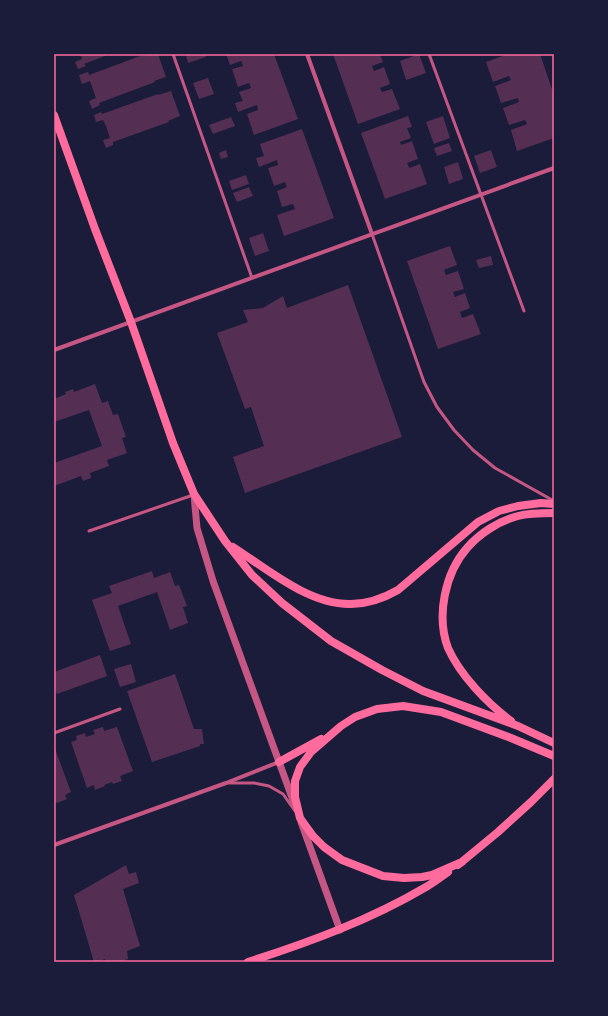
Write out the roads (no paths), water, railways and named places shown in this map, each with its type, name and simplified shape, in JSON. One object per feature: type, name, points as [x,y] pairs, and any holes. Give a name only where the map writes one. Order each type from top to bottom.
[{"type":"main road","points":[[54,114],[95,229],[131,322],[173,443],[194,494],[225,541],[252,575],[282,603],[331,641],[382,670],[423,691],[518,726],[554,743]]},
{"type":"main road","points":[[225,541],[285,581],[316,598],[334,603],[352,604],[370,602],[398,590],[478,522],[499,511],[518,506],[541,503],[554,504]]},
{"type":"main road","points":[[518,726],[505,717],[478,692],[458,668],[448,647],[444,631],[442,611],[446,588],[455,566],[466,548],[481,534],[500,523],[518,516],[554,513]]},
{"type":"main road","points":[[462,862],[432,875],[404,878],[383,876],[342,860],[324,847],[313,836],[300,818],[295,797],[295,781],[300,767],[311,752],[332,733],[355,717],[377,709],[403,706],[441,712],[554,756]]},
{"type":"main road","points":[[279,762],[332,733]]},
{"type":"main road","points":[[248,962],[340,930],[384,910],[427,887],[462,862],[498,832],[554,779]]},
{"type":"street","points":[[307,54],[372,234]]},
{"type":"street","points":[[54,350],[554,168]]},
{"type":"street","points":[[194,494],[197,528],[213,581],[340,930]]},
{"type":"street","points":[[54,845],[226,783],[279,762]]},
{"type":"lane","points":[[173,54],[252,278]]},
{"type":"lane","points":[[430,54],[524,311]]},
{"type":"lane","points":[[372,234],[424,382],[437,407],[454,430],[473,450],[495,468],[554,501]]},
{"type":"lane","points":[[89,531],[194,494]]},
{"type":"lane","points":[[54,733],[120,709]]},
{"type":"lane","points":[[226,783],[254,783],[269,786],[283,794],[300,818]]}]
